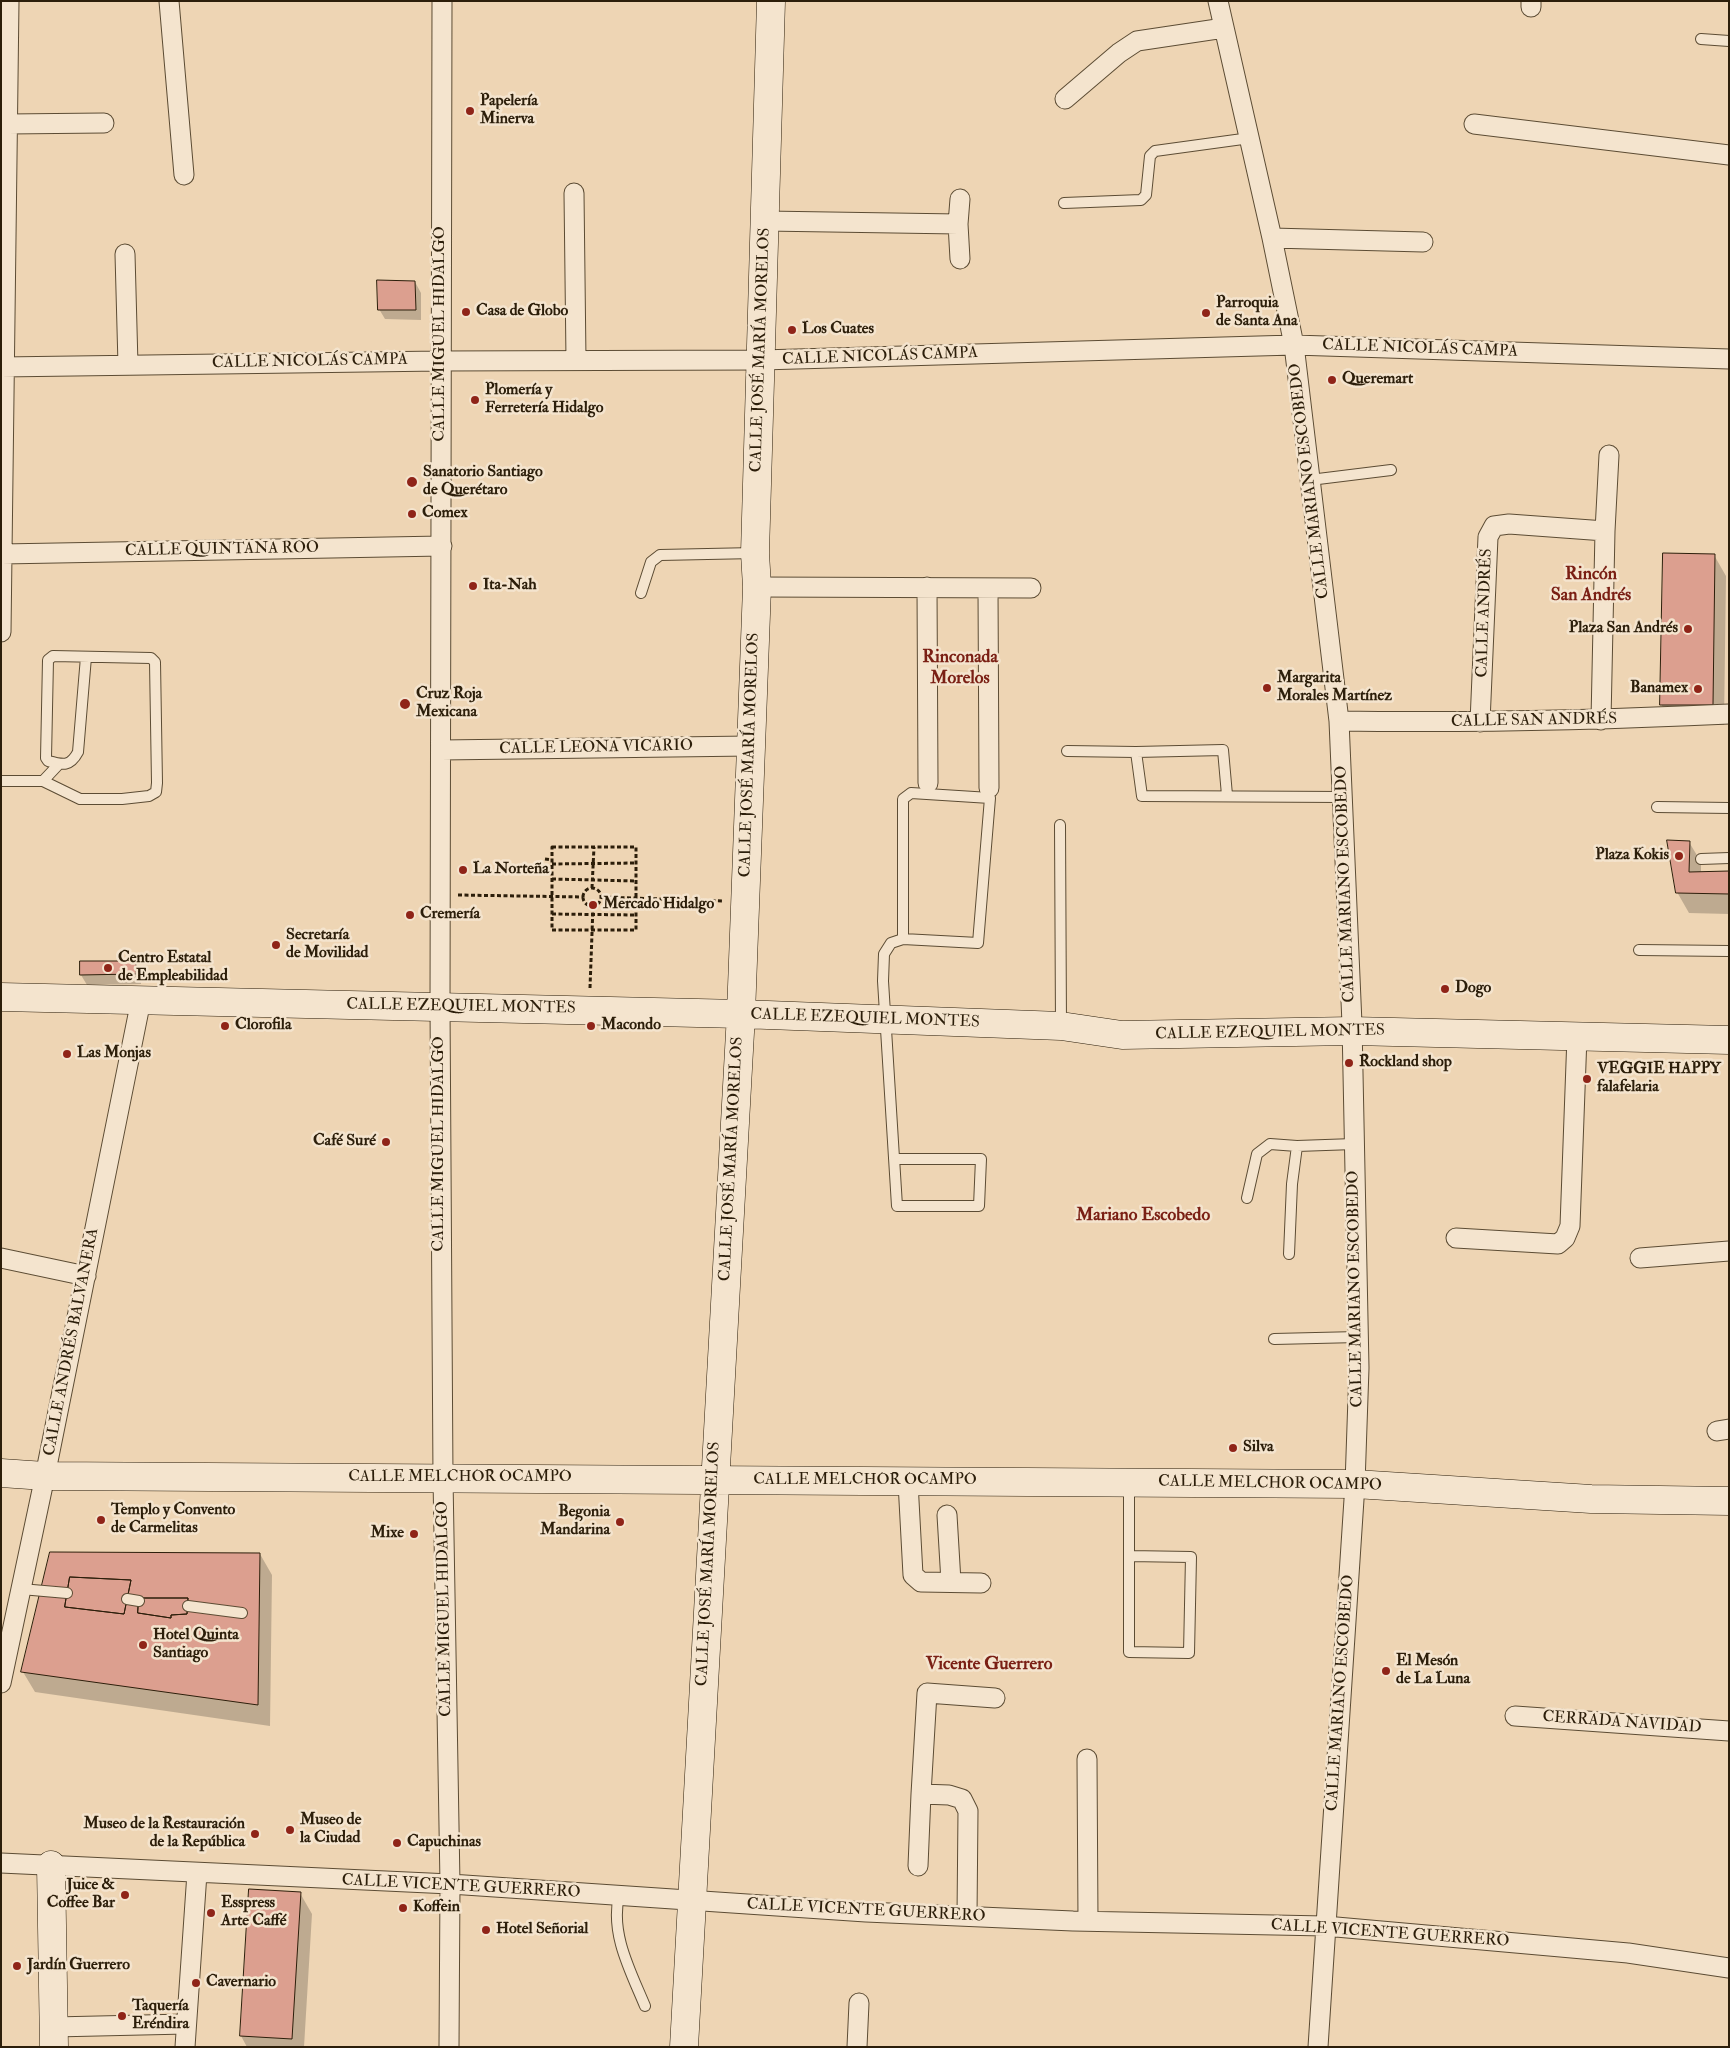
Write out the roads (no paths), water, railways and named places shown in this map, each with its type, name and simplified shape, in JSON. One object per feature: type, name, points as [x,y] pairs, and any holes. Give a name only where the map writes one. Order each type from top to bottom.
[{"type":"street","points":[[1,632],[4,214],[8,124],[5,38],[10,1]]},
{"type":"street","points":[[169,1],[184,175]]},
{"type":"street","name":"CALLE MIGUEL HIDALGO","points":[[442,1],[440,1006],[443,1478],[450,1884],[449,2047]]},
{"type":"street","name":"CALLE JOSÉ MARÍA MORELOS","points":[[684,2047],[741,1014],[757,587],[756,553],[771,1]]},
{"type":"street","name":"CALLE MARIANO ESCOBEDO","points":[[1218,1],[1250,138],[1294,345],[1339,721],[1352,1031],[1358,1337],[1355,1484],[1318,2047]]},
{"type":"street","points":[[1066,99],[1119,53],[1137,41],[1224,28]]},
{"type":"street","points":[[8,124],[104,123]]},
{"type":"street","points":[[1474,124],[1729,154]]},
{"type":"street","points":[[574,193],[576,360]]},
{"type":"street","points":[[960,199],[958,224],[960,259]]},
{"type":"street","points":[[765,221],[958,224]]},
{"type":"street","points":[[1272,238],[1423,242]]},
{"type":"street","points":[[125,254],[128,365]]},
{"type":"street","name":"CALLE NICOLÁS CAMPA","points":[[3,367],[440,361],[762,360],[1294,345],[1729,359]]},
{"type":"street","points":[[1601,720],[1605,531],[1609,455]]},
{"type":"street","name":"CALLE ANDRÉS","points":[[1480,722],[1488,537],[1494,526],[1509,524],[1605,531]]},
{"type":"street","name":"CALLE QUINTANA ROO","points":[[2,554],[442,546]]},
{"type":"street","points":[[757,587],[1031,588]]},
{"type":"street","points":[[927,587],[928,783]]},
{"type":"street","points":[[988,589],[989,788]]},
{"type":"street","name":"CALLE SAN ANDRÉS","points":[[1339,721],[1480,722],[1601,720],[1729,714]]},
{"type":"street","name":"CALLE LEONA VICARIO","points":[[441,750],[750,746]]},
{"type":"street","name":"CALLE EZEQUIEL MONTES","points":[[1,997],[741,1014],[1061,1026],[1122,1035],[1352,1031],[1729,1040]]},
{"type":"street","name":"CALLE ANDRÉS BALVANERA","points":[[1,1683],[86,1276],[141,1000]]},
{"type":"street","points":[[1456,1238],[1558,1244],[1565,1238],[1570,1226],[1577,1036]]},
{"type":"street","points":[[1640,1258],[1729,1251]]},
{"type":"street","points":[[1,1258],[86,1276]]},
{"type":"street","name":"CALLE MELCHOR OCAMPO","points":[[1,1474],[45,1476],[1355,1484],[1591,1499],[1729,1501]]},
{"type":"street","points":[[908,1482],[913,1575],[922,1582],[980,1583]]},
{"type":"street","points":[[947,1516],[951,1582]]},
{"type":"street","points":[[918,1866],[927,1693],[995,1698]]},
{"type":"street","name":"CERRADA NAVIDAD","points":[[1515,1716],[1729,1731]]},
{"type":"street","points":[[1088,1759],[1088,1921]]},
{"type":"street","points":[[921,1794],[949,1795],[962,1799],[968,1811],[967,1916]]},
{"type":"street","name":"CALLE VICENTE GUERRERO","points":[[1,1863],[450,1884],[691,1902],[866,1912],[1088,1921],[1325,1926],[1628,1954],[1729,1968]]},
{"type":"street","points":[[51,1865],[54,2037],[186,2024]]},
{"type":"street","points":[[185,2047],[197,1873]]},
{"type":"street","points":[[857,2047],[860,2003]]},
{"type":"lane","points":[[1701,40],[1729,41]]},
{"type":"lane","points":[[1064,203],[1141,200],[1146,194],[1150,156],[1155,151],[1250,138]]},
{"type":"lane","points":[[1310,480],[1391,470]]},
{"type":"lane","points":[[641,593],[651,562],[660,555],[756,553]]},
{"type":"lane","points":[[1,781],[43,781],[80,799],[122,799],[149,796],[156,792],[156,662],[151,658],[53,656],[48,660],[46,758],[48,761],[59,764],[68,764],[74,760],[78,752],[86,658]]},
{"type":"lane","points":[[1067,751],[1223,750],[1226,795]]},
{"type":"lane","points":[[1136,752],[1142,796],[1342,797]]},
{"type":"lane","points":[[43,781],[59,764]]},
{"type":"lane","points":[[894,1159],[981,1159],[979,1206],[897,1206],[885,1020],[883,981],[884,954],[890,942],[903,939],[978,943],[990,798],[911,793],[903,799],[903,939]]},
{"type":"lane","points":[[1657,807],[1729,808]]},
{"type":"lane","points":[[1060,824],[1061,1026]]},
{"type":"lane","points":[[1701,859],[1729,858]]},
{"type":"lane","points":[[1639,950],[1729,951]]},
{"type":"lane","points":[[1247,1198],[1257,1154],[1270,1144],[1297,1146],[1354,1144]]},
{"type":"lane","points":[[1289,1254],[1292,1184],[1297,1146]]},
{"type":"lane","points":[[1274,1339],[1358,1337]]},
{"type":"lane","points":[[1129,1482],[1129,1556],[1129,1652],[1189,1653],[1191,1557],[1129,1556]]},
{"type":"lane","points":[[21,1589],[67,1593]]},
{"type":"lane","points":[[127,1599],[139,1601]]},
{"type":"lane","points":[[188,1606],[242,1613]]},
{"type":"lane","points":[[619,1896],[616,1909],[620,1944],[645,2006]]},
{"type":"place","name":"Papelería Minerva","points":[[470,111]]},
{"type":"place","name":"Casa de Globo","points":[[466,312]]},
{"type":"place","name":"Parroquia de Santa Ana","points":[[1206,313]]},
{"type":"place","name":"Los Cuates","points":[[792,330]]},
{"type":"place","name":"Queremart","points":[[1332,380]]},
{"type":"place","name":"Plomería y Ferretería Hidalgo","points":[[475,400]]},
{"type":"place","name":"Sanatorio Santiago de Querétaro","points":[[412,482]]},
{"type":"place","name":"Comex","points":[[412,514]]},
{"type":"place","name":"Ita-Nah","points":[[473,586]]},
{"type":"place","name":"Plaza San Andrés","points":[[1688,629]]},
{"type":"place","name":"Margarita Morales Martínez","points":[[1267,688]]},
{"type":"place","name":"Banamex","points":[[1698,689]]},
{"type":"place","name":"Cruz Roja Mexicana","points":[[405,704]]},
{"type":"place","name":"Plaza Kokis","points":[[1679,856]]},
{"type":"place","name":"La Norteña","points":[[463,870]]},
{"type":"place","name":"Mercado Hidalgo","points":[[593,905]]},
{"type":"place","name":"Cremería","points":[[410,915]]},
{"type":"place","name":"Secretaría de Movilidad","points":[[276,945]]},
{"type":"place","name":"Centro Estatal de Empleabilidad","points":[[108,968]]},
{"type":"place","name":"Dogo","points":[[1445,989]]},
{"type":"place","name":"Clorofila","points":[[225,1026]]},
{"type":"place","name":"Macondo","points":[[591,1026]]},
{"type":"place","name":"Las Monjas","points":[[67,1054]]},
{"type":"place","name":"Rockland shop","points":[[1349,1063]]},
{"type":"place","name":"VEGGIE HAPPY falafelaria","points":[[1587,1079]]},
{"type":"place","name":"Café Suré","points":[[386,1142]]},
{"type":"place","name":"Silva","points":[[1233,1448]]},
{"type":"place","name":"Templo y Convento de Carmelitas","points":[[101,1520]]},
{"type":"place","name":"Begonia Mandarina","points":[[620,1522]]},
{"type":"place","name":"Mixe","points":[[414,1534]]},
{"type":"place","name":"Hotel Quinta Santiago","points":[[143,1645]]},
{"type":"place","name":"El Mesón de La Luna","points":[[1386,1671]]},
{"type":"place","name":"Museo de la Ciudad","points":[[290,1830]]},
{"type":"place","name":"Museo de la Restauración de la República","points":[[255,1834]]},
{"type":"place","name":"Capuchinas","points":[[397,1843]]},
{"type":"place","name":"Juice & Coffee Bar","points":[[125,1895]]},
{"type":"place","name":"Koffein","points":[[403,1908]]},
{"type":"place","name":"Esspress Arte Caffé","points":[[211,1913]]},
{"type":"place","name":"Hotel Señorial","points":[[486,1930]]},
{"type":"place","name":"Jardín Guerrero","points":[[17,1966]]},
{"type":"place","name":"Cavernario","points":[[196,1983]]},
{"type":"place","name":"Taquería Eréndira","points":[[122,2016]]},
{"type":"district","name":"Rincón San Andrés","points":[[1591,585]]},
{"type":"district","name":"Rinconada Morelos","points":[[960,668]]},
{"type":"district","name":"Mariano Escobedo","points":[[1143,1216]]},
{"type":"district","name":"Vicente Guerrero","points":[[989,1665]]}]
